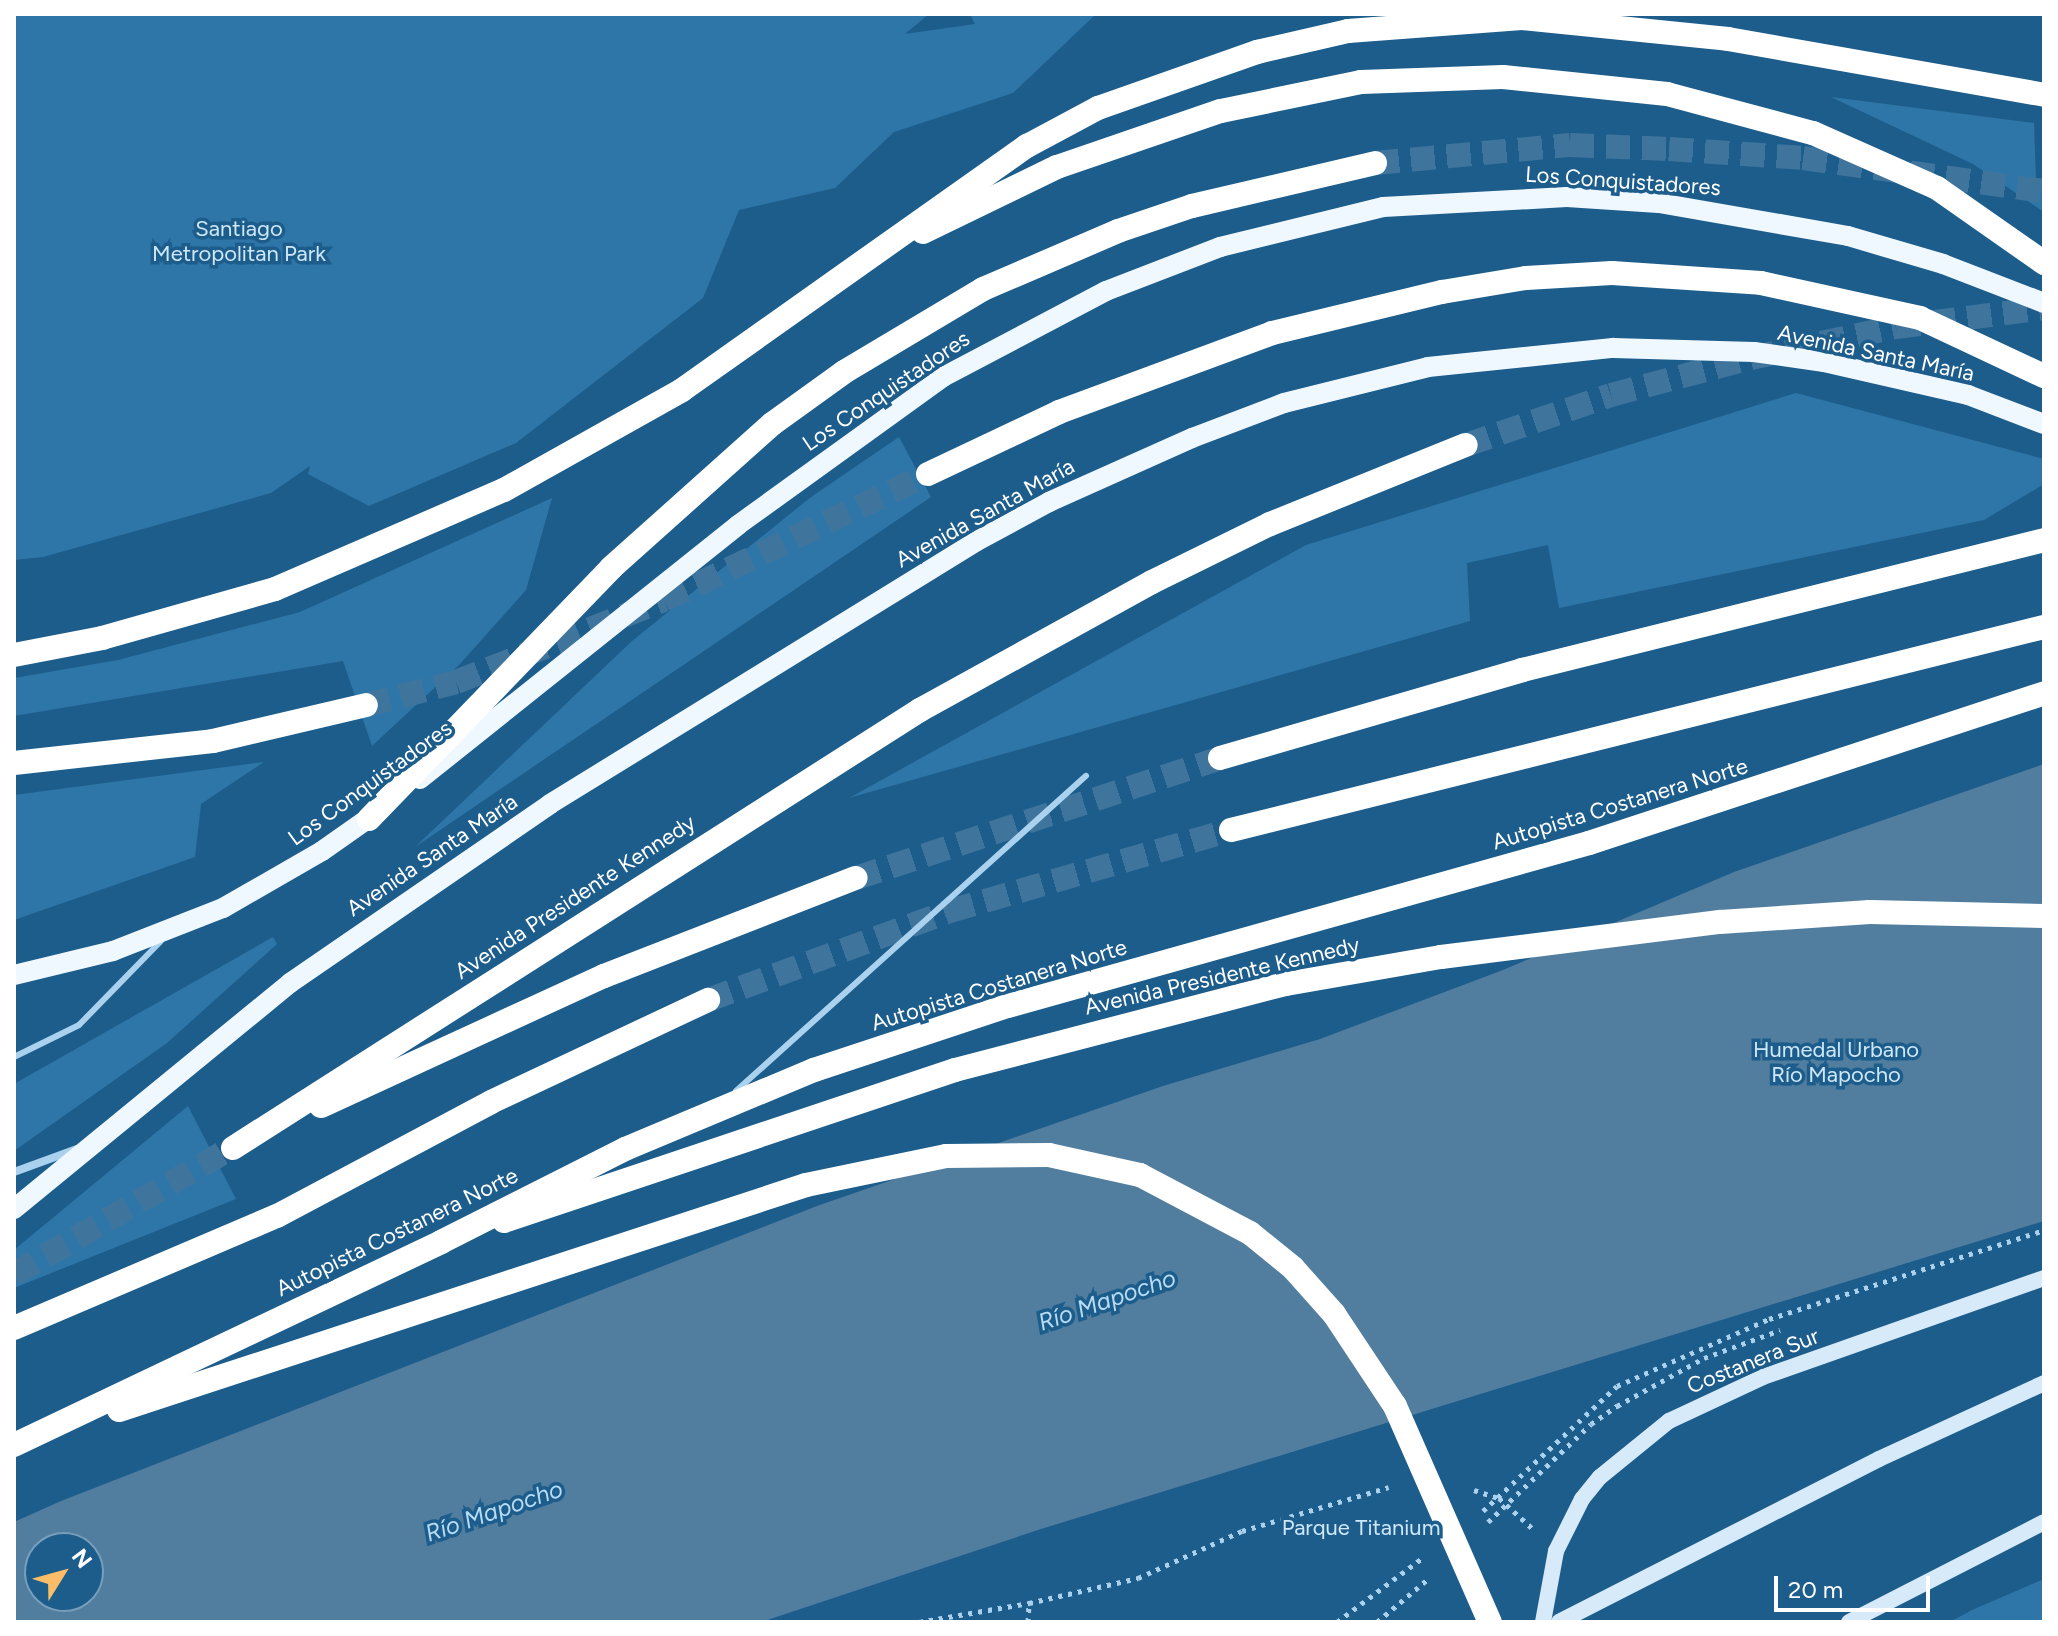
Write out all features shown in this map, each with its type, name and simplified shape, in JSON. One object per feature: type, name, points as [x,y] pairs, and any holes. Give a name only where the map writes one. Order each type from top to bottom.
[{"type":"highway","points":[[815,297],[987,170],[1059,127],[1183,75],[1348,31],[1522,18],[1611,24],[1744,41],[2044,95]]},
{"type":"highway","points":[[14,655],[102,638],[275,589],[459,511],[605,437],[815,297],[924,231],[1122,141],[1221,111],[1327,88],[1444,76],[1615,85],[1757,115],[1865,153],[1937,188],[2044,263]]},
{"type":"highway","points":[[369,819],[611,568],[772,424],[844,372],[983,289],[1118,231],[1192,206],[1375,163]]},
{"type":"highway","points":[[928,474],[1072,406],[1272,333],[1427,295],[1526,278],[1612,273],[1761,283],[1920,318],[2044,376]]},
{"type":"highway","name":"Avenida Presidente Kennedy","points":[[856,878],[504,1018],[230,1149],[933,703],[1152,582],[1270,524],[1466,445]]},
{"type":"highway","points":[[1220,758],[1508,673],[2044,540]]},
{"type":"highway","points":[[1231,830],[2044,627]]},
{"type":"highway","name":"Autopista Costanera Norte","points":[[20,1442],[441,1242],[598,1161],[719,1107],[909,1036],[1589,843],[2044,693]]},
{"type":"highway","points":[[14,763],[213,741],[366,705]]},
{"type":"highway","name":"Avenida Presidente Kennedy","points":[[441,1242],[817,1113],[1119,1024],[1286,984],[1570,941],[1720,922],[1870,912],[2044,916]]},
{"type":"highway","points":[[14,1328],[277,1216],[505,1094],[708,1000]]},
{"type":"highway","points":[[20,1442],[806,1185],[946,1156],[1049,1155],[1140,1175],[1250,1233],[1293,1268],[1334,1314],[1395,1406],[1490,1622]]},
{"type":"main road","name":"Los Conquistadores","points":[[14,975],[113,951],[172,930],[272,881],[369,819],[738,525],[943,377],[1092,298],[1220,247],[1383,207],[1567,197],[1659,203],[1848,236],[1943,264],[2044,303]]},
{"type":"main road","name":"Avenida Santa María","points":[[14,1209],[290,983],[598,773],[1049,502],[1284,403],[1428,367],[1564,350],[1683,348],[1754,352],[1884,375],[1968,395],[2044,424]]},
{"type":"main road","name":"Costanera Sur","points":[[1543,1622],[1556,1551],[1582,1499],[1600,1477],[1669,1421],[1763,1377],[2044,1278]]},
{"type":"main road","points":[[1559,1622],[1586,1615],[1879,1459],[2044,1383]]},
{"type":"main road","points":[[1849,1622],[2044,1522]]},
{"type":"street","name":"Avenida Santa María","points":[[14,1172],[93,1143]]},
{"type":"lane","points":[[719,1107],[1086,776]]},
{"type":"lane","points":[[14,1057],[79,1025],[172,930]]},
{"type":"path","points":[[919,1622],[1029,1603],[1138,1578],[1267,1521],[1396,1486]]},
{"type":"path","points":[[1462,1486],[1499,1498]]},
{"type":"path","points":[[1377,1622],[1417,1590]]},
{"type":"path","points":[[1028,1622],[1029,1603]]},
{"type":"green space","name":"Santiago Metropolitan Park","points":[[14,14],[929,14],[905,34],[975,24],[970,14],[1096,14],[1013,93],[894,132],[835,188],[739,210],[703,298],[516,443],[369,506],[308,474],[310,466],[271,493],[43,557],[14,560]]},
{"type":"green space","points":[[1831,97],[2034,123],[2036,181],[2044,181],[2044,212],[1973,164]]},
{"type":"green space","points":[[1796,393],[2044,459],[2044,484],[1984,520],[1559,608],[1548,545],[1467,563],[1470,621],[849,798],[1306,545]]},
{"type":"green space","points":[[899,437],[931,497],[415,847],[632,641],[811,497]]},
{"type":"green space","points":[[552,498],[526,590],[459,665],[372,746],[343,661],[14,716],[14,678],[118,660],[300,612]]},
{"type":"green space","points":[[264,762],[201,804],[195,857],[14,920],[14,795]]},
{"type":"green space","points":[[273,937],[277,944],[167,1043],[14,1151],[14,1084]]},
{"type":"green space","points":[[188,1106],[236,1199],[14,1288],[14,1250]]},
{"type":"green space","points":[[2044,1579],[2044,1622],[1950,1622],[1972,1610]]},
{"type":"water","name":"Humedal Urbano Río Mapocho","points":[[2044,764],[2044,1221],[1041,1529],[761,1622],[14,1622],[14,1522],[61,1501],[817,1206],[1163,1086],[1320,1039],[1503,970],[1734,872]]},
{"type":"tunnel","points":[[1375,163],[1570,145],[1669,149],[1803,158],[2044,191]]},
{"type":"tunnel","points":[[1466,445],[1611,395],[1751,358],[1896,327],[2044,308]]},
{"type":"tunnel","points":[[366,705],[456,682],[664,600],[928,474]]},
{"type":"tunnel","points":[[856,878],[1220,758]]},
{"type":"tunnel","points":[[708,1000],[950,911],[1231,830]]},
{"type":"tunnel","points":[[14,1274],[228,1150]]},
{"type":"water label","name":"Río Mapocho","points":[[1107,1300]]},
{"type":"water label","name":"Río Mapocho","points":[[494,1511]]},
{"type":"park label","name":"Parque Titanium","points":[[1361,1528]]}]
